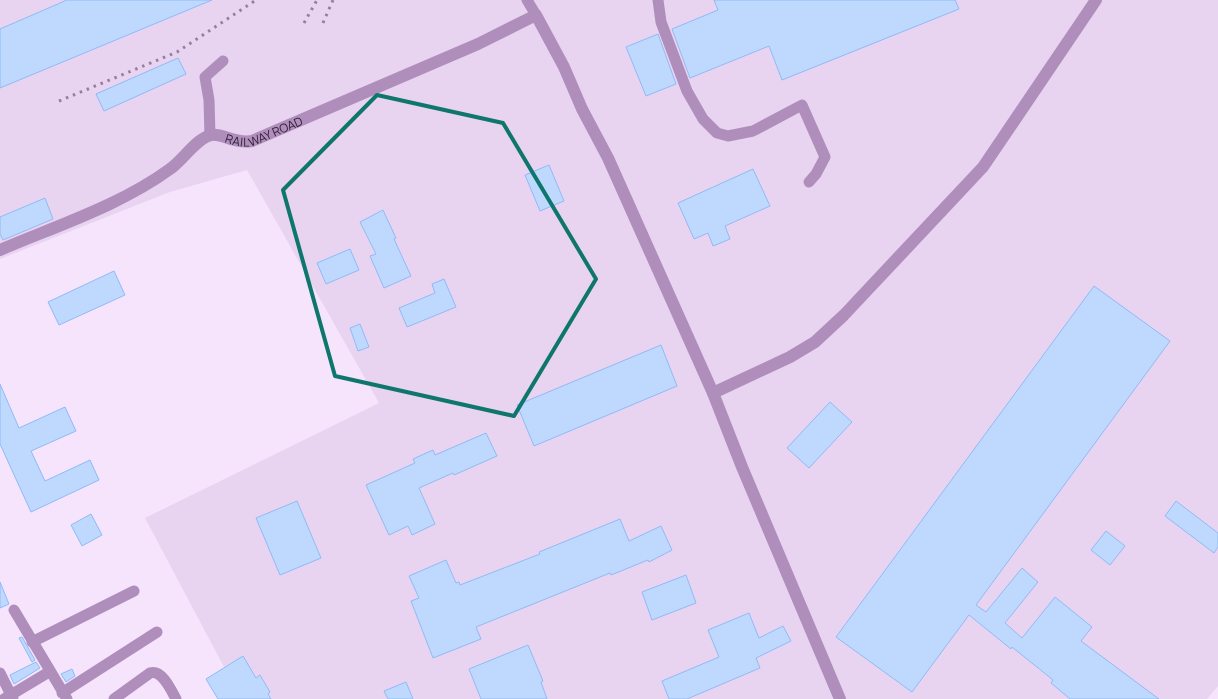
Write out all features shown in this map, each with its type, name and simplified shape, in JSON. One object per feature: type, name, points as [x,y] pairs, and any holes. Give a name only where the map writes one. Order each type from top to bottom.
[{"type":"street","points":[[528,0],[564,67],[582,109],[608,158],[713,393],[840,699]]},
{"type":"street","points":[[658,0],[661,22],[687,91],[703,119],[717,133],[728,136],[753,131],[802,105],[825,157],[810,182]]},
{"type":"street","points":[[713,393],[790,357],[815,342],[844,315],[983,167],[1096,0]]},
{"type":"street","name":"RAILWAY ROAD","points":[[0,250],[127,196],[157,179],[204,138],[222,136],[232,141],[252,141],[478,44],[536,15]]},
{"type":"street","points":[[210,136],[209,100],[205,77],[223,61]]},
{"type":"street","points":[[32,642],[134,591]]},
{"type":"street","points":[[14,610],[64,696],[157,632]]},
{"type":"street","points":[[0,673],[9,698],[49,672]]},
{"type":"street","points":[[114,699],[154,672],[165,681],[176,699]]},
{"type":"highlighted area","points":[[377,95],[503,123],[596,279],[514,416],[335,376],[283,190]]},
{"type":"shaded area","points":[[0,0],[1218,0],[1218,686],[1207,699],[241,699],[145,518],[379,403],[247,170],[170,192],[0,259]]},
{"type":"building","points":[[67,0],[212,0],[0,88],[0,29]]},
{"type":"building","points":[[714,0],[955,0],[959,9],[782,80],[769,46],[690,78],[672,29],[718,10]]},
{"type":"building","points":[[658,34],[676,84],[646,96],[626,47]]},
{"type":"building","points":[[178,58],[186,74],[104,111],[96,94]]},
{"type":"building","points":[[549,165],[564,201],[540,211],[525,175]]},
{"type":"building","points":[[753,169],[770,206],[725,226],[730,239],[713,246],[708,233],[694,239],[678,203]]},
{"type":"building","points":[[45,198],[53,219],[3,240],[0,234],[0,217]]},
{"type":"building","points":[[383,210],[411,276],[384,288],[370,256],[376,254],[360,222]]},
{"type":"building","points":[[350,249],[359,270],[326,284],[317,263]]},
{"type":"building","points":[[114,271],[125,295],[59,325],[48,302]]},
{"type":"building","points":[[444,279],[456,307],[407,327],[399,308],[435,293],[432,284]]},
{"type":"building","points":[[1094,286],[1170,341],[976,605],[986,612],[1022,568],[1038,582],[1005,623],[1022,638],[1055,597],[1092,627],[1081,641],[1159,699],[1070,699],[1051,683],[1053,680],[969,615],[912,692],[836,637]]},
{"type":"building","points":[[360,324],[369,347],[358,351],[350,328]]},
{"type":"building","points":[[661,345],[677,386],[534,446],[517,405]]},
{"type":"building","points":[[0,384],[19,428],[65,407],[76,431],[31,451],[45,481],[90,460],[99,480],[31,512],[0,444]]},
{"type":"building","points":[[830,402],[852,422],[809,468],[787,448]]},
{"type":"building","points":[[486,433],[497,456],[419,488],[435,524],[412,535],[408,526],[389,535],[366,485],[415,463],[413,459],[433,450],[435,455]]},
{"type":"building","points":[[297,501],[321,558],[280,575],[256,518]]},
{"type":"building","points":[[1176,501],[1218,533],[1218,547],[1214,553],[1165,516]]},
{"type":"building","points":[[91,514],[102,535],[82,546],[71,525]]},
{"type":"building","points":[[620,519],[629,541],[661,526],[672,550],[649,562],[648,560],[611,575],[610,573],[476,627],[481,639],[433,658],[411,601],[419,598],[409,576],[446,560],[456,583],[459,582],[460,585],[540,554],[539,552]]},
{"type":"building","points":[[1106,531],[1125,546],[1110,565],[1091,550]]},
{"type":"building","points":[[686,575],[696,603],[652,620],[642,592]]},
{"type":"building","points":[[0,582],[9,604],[0,608]]},
{"type":"building","points":[[749,613],[759,638],[783,626],[791,641],[756,658],[760,668],[687,699],[669,699],[662,681],[719,657],[708,630]]},
{"type":"building","points":[[22,637],[35,660],[32,662],[19,638]]},
{"type":"building","points":[[528,645],[543,681],[541,682],[547,699],[481,699],[469,669]]},
{"type":"building","points":[[243,656],[256,678],[260,675],[270,692],[268,694],[271,699],[218,699],[206,679]]},
{"type":"building","points":[[36,662],[40,668],[14,684],[10,675]]},
{"type":"building","points":[[72,669],[75,676],[66,682],[61,674]]},
{"type":"building","points":[[406,682],[413,699],[388,699],[384,691]]},
{"type":"railway","points":[[59,101],[177,52],[256,0]]},
{"type":"railway","points":[[304,23],[317,0]]},
{"type":"railway","points":[[323,23],[333,0]]}]
